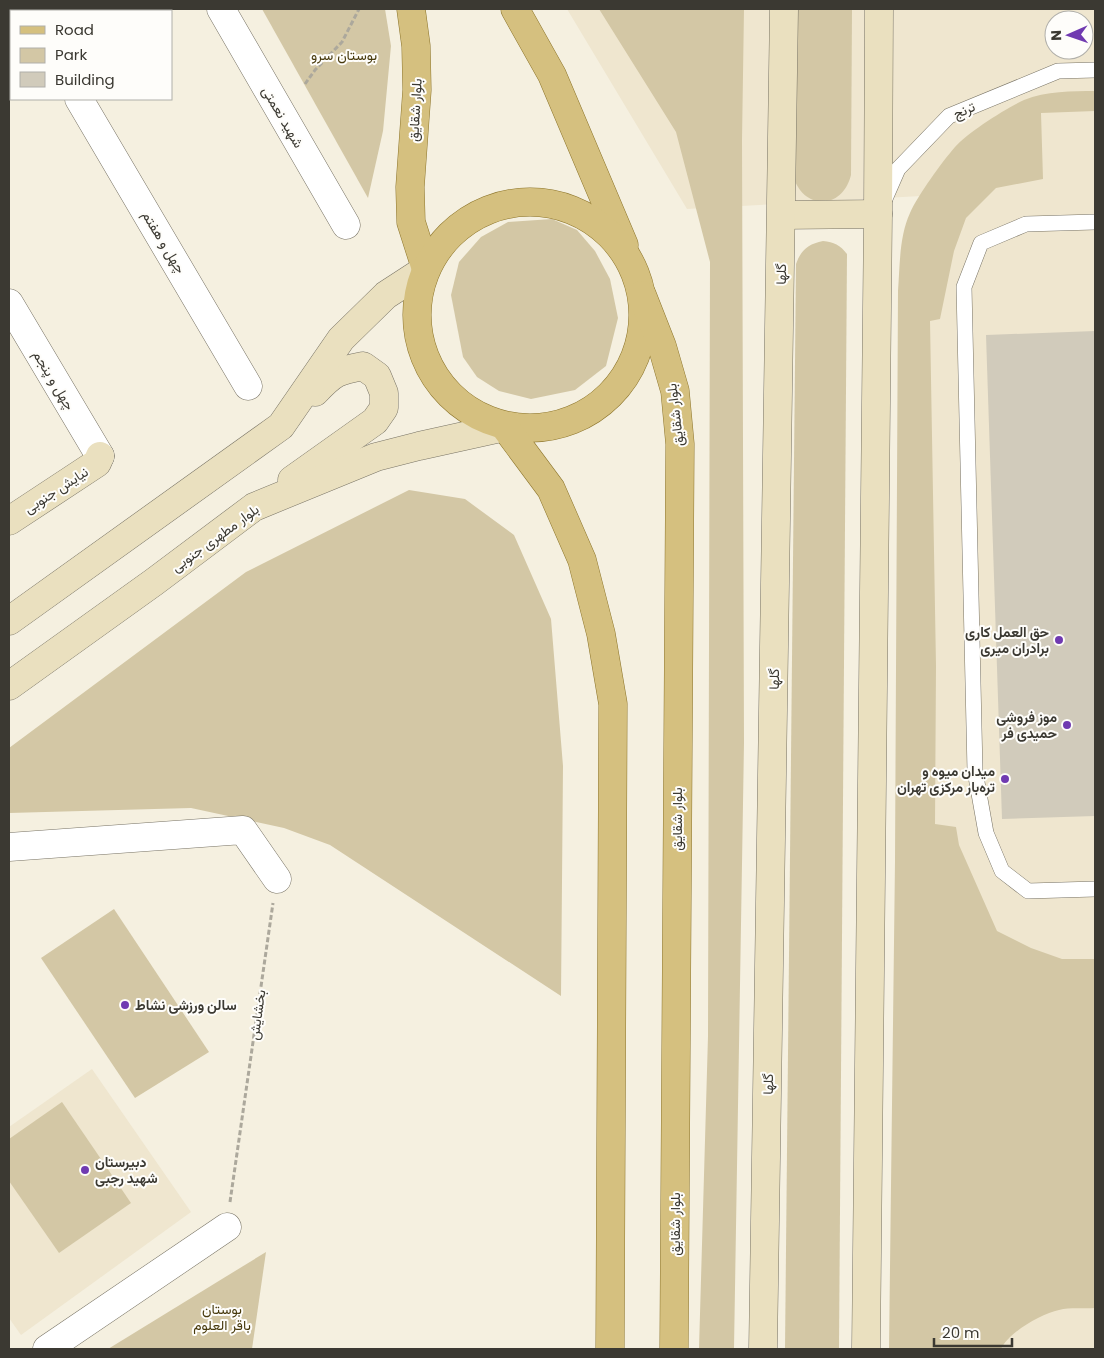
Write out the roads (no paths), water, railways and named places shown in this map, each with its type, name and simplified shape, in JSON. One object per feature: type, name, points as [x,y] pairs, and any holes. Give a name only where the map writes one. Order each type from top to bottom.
[{"type":"main road","name":"بلوار شقایق","points":[[412,9],[416,46],[417,90],[410,187],[411,222],[426,269]]},
{"type":"main road","points":[[515,9],[552,75],[632,265],[642,296],[642,332],[631,368],[608,398],[578,419],[542,429],[505,427],[474,414],[448,394],[428,366],[418,335],[417,301],[426,269],[446,238],[475,216],[509,203],[546,202],[581,213],[588,218],[611,235],[632,265]]},
{"type":"main road","name":"بلوار شقایق","points":[[642,296],[662,346],[675,391],[680,444],[674,1349]]},
{"type":"main road","points":[[505,427],[551,489],[582,560],[601,634],[613,704],[610,1349]]},
{"type":"street","name":"شهید نعمتی","points":[[221,9],[346,224]]},
{"type":"street","name":"گلها","points":[[763,1349],[784,9]]},
{"type":"street","points":[[866,1349],[878,214],[878,9]]},
{"type":"street","name":"چهل و هفتم","points":[[80,100],[248,386]]},
{"type":"street","points":[[782,215],[878,214]]},
{"type":"street","points":[[281,426],[341,339],[386,295],[426,269]]},
{"type":"street","name":"چهل و پنجم","points":[[9,303],[100,456]]},
{"type":"street","points":[[9,620],[281,426],[328,378],[340,371],[363,366],[377,376],[384,394],[384,408],[375,421],[254,507]]},
{"type":"street","name":"بلوار مطهری جنوبی","points":[[9,686],[146,588],[254,507],[376,457],[505,427]]},
{"type":"street","name":"نیایش جنوبی","points":[[9,521],[97,463],[100,456]]},
{"type":"street","points":[[9,847],[243,830],[277,879]]},
{"type":"street","points":[[47,1349],[227,1227]]},
{"type":"lane","name":"ترنج","points":[[878,214],[898,169],[949,116],[1058,71],[1095,70]]},
{"type":"lane","points":[[1095,222],[1026,224],[981,243],[964,287],[975,771],[986,834],[1002,871],[1028,891],[1095,889]]},
{"type":"place","name":"حق العمل کاری برادران میری","points":[[1059,640]]},
{"type":"place","name":"موز فروشی حمیدی فر","points":[[1067,725]]},
{"type":"place","name":"میدان میوه و تره‌بار مرکزی تهران","points":[[1005,779]]},
{"type":"place","name":"سالن ورزشی نشاط","points":[[125,1005]]},
{"type":"place","name":"دبیرستان شهید رجبی","points":[[85,1170]]},
{"type":"park label","name":"بوستان سرو","points":[[344,55]]},
{"type":"park label","name":"بوستان باقر العلوم","points":[[222,1318]]}]
